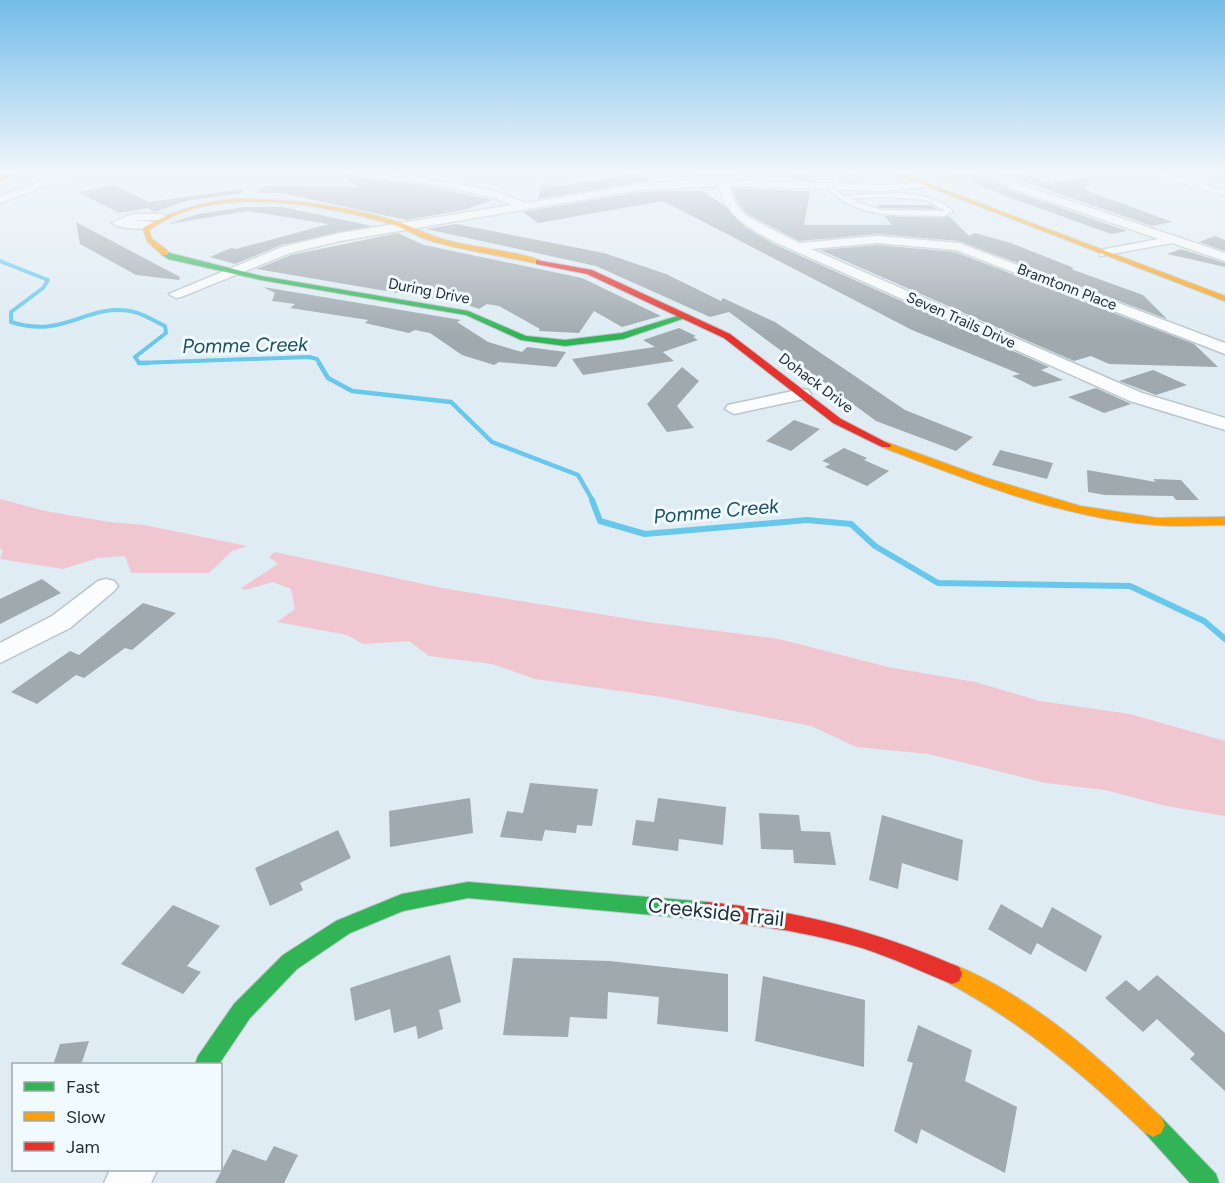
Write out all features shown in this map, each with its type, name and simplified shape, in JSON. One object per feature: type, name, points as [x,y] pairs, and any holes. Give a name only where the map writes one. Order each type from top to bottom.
[{"type":"main road","name":"During Drive","points":[[147,227],[145,234],[165,254],[231,271],[468,313],[511,334],[539,340],[580,343],[609,339],[687,316]]},
{"type":"main road","name":"Dohack Drive","points":[[405,227],[430,239],[595,273],[727,336],[850,430],[1028,498],[1127,518],[1181,523],[1225,521]]},
{"type":"main road","points":[[1039,227],[1225,298]]},
{"type":"main road","name":"Creekside Trail","points":[[207,1063],[241,1012],[279,972],[308,947],[344,925],[379,908],[425,895],[468,890],[777,917],[855,935],[896,949],[951,974],[1016,1012],[1056,1041],[1130,1103],[1207,1183]]},
{"type":"street","points":[[176,294],[231,271],[307,244],[396,227]]},
{"type":"street","name":"Seven Trails Drive","points":[[758,227],[798,247],[1136,397],[1225,424]]},
{"type":"street","points":[[1132,227],[1225,257]]},
{"type":"street","points":[[1098,250],[1157,236]]},
{"type":"street","name":"Bramtonn Place","points":[[798,247],[858,238],[959,247],[1225,349]]},
{"type":"street","points":[[1098,250],[1170,240]]},
{"type":"street","points":[[734,409],[802,394]]},
{"type":"street","points":[[0,654],[61,622],[106,586]]},
{"type":"shaded area","points":[[0,499],[45,511],[109,522],[144,525],[247,546],[232,551],[209,573],[131,573],[125,556],[98,558],[63,569],[0,559],[3,551],[0,548]]},
{"type":"shaded area","points":[[275,552],[442,588],[648,622],[779,639],[888,667],[975,682],[1040,701],[1130,714],[1225,741],[1225,816],[1166,806],[1105,790],[1046,783],[928,754],[856,747],[811,726],[662,697],[535,679],[492,664],[429,656],[409,641],[363,644],[347,635],[277,622],[295,609],[291,589],[273,582],[245,590],[241,588],[278,564],[269,557]]},
{"type":"building","points":[[77,227],[86,227],[180,277],[179,280],[136,275],[80,244]]},
{"type":"building","points":[[317,227],[366,227],[281,245],[235,264],[210,257],[231,248],[236,249]]},
{"type":"building","points":[[472,227],[604,253],[666,274],[721,301],[723,298],[775,322],[905,410],[973,437],[956,451],[876,421],[729,312],[710,317],[596,266],[426,229]]},
{"type":"building","points":[[714,227],[745,227],[774,244],[1049,367],[1041,370],[1063,380],[1034,387],[1012,376],[1020,374],[912,330]]},
{"type":"building","points":[[772,227],[960,227],[969,236],[975,233],[1011,243],[1074,268],[1071,269],[1143,295],[1167,319],[959,241],[878,234],[799,241]]},
{"type":"building","points":[[1092,227],[1116,227],[1127,231],[1111,234]]},
{"type":"building","points":[[398,233],[424,245],[582,278],[661,316],[622,327],[594,311],[579,333],[539,331],[540,329],[499,306],[487,304],[479,309],[468,305],[257,269],[291,255]]},
{"type":"building","points":[[1215,236],[1225,240],[1225,251],[1199,242]]},
{"type":"building","points":[[878,245],[955,252],[1194,344],[1218,367],[1109,364],[1091,356],[1074,361],[820,250]]},
{"type":"building","points":[[1181,249],[1225,263],[1225,267],[1167,254]]},
{"type":"building","points":[[263,287],[461,320],[457,322],[488,342],[522,352],[527,347],[566,352],[556,367],[499,362],[494,365],[462,355],[430,333],[415,330],[409,333],[365,323],[368,320],[290,308],[295,304],[272,301],[275,293]]},
{"type":"building","points":[[679,328],[696,336],[693,337],[698,340],[663,352],[659,349],[674,361],[583,375],[572,359],[655,347],[643,340]]},
{"type":"building","points":[[682,367],[699,381],[677,406],[694,428],[667,432],[647,404]]},
{"type":"building","points":[[1153,370],[1187,385],[1156,395],[1119,381]]},
{"type":"building","points":[[1096,388],[1131,404],[1104,413],[1068,397]]},
{"type":"building","points":[[794,420],[820,429],[791,451],[766,441]]},
{"type":"building","points":[[844,448],[889,471],[867,486],[825,467],[830,464],[822,461]]},
{"type":"building","points":[[1000,450],[1053,463],[1047,479],[992,465]]},
{"type":"building","points":[[1087,470],[1156,482],[1153,479],[1181,480],[1199,500],[1176,500],[1173,496],[1105,495],[1088,492]]},
{"type":"building","points":[[42,579],[61,593],[0,624],[0,599]]},
{"type":"building","points":[[143,603],[176,613],[132,650],[125,648],[84,678],[76,675],[37,704],[11,692],[70,651],[79,655]]},
{"type":"building","points":[[530,783],[598,789],[592,826],[577,825],[576,833],[545,830],[542,841],[500,837],[507,811],[523,813]]},
{"type":"building","points":[[470,798],[473,833],[390,847],[389,811]]},
{"type":"building","points":[[658,798],[726,807],[723,845],[679,839],[678,851],[632,845],[636,820],[654,822]]},
{"type":"building","points":[[759,813],[799,815],[801,831],[830,832],[836,865],[794,863],[793,850],[761,849]]},
{"type":"building","points":[[882,815],[963,840],[958,881],[902,863],[898,889],[869,880]]},
{"type":"building","points":[[338,830],[351,858],[300,883],[303,890],[270,906],[255,868]]},
{"type":"building","points":[[1001,904],[1042,928],[1052,907],[1102,936],[1086,972],[1037,943],[1031,955],[988,929]]},
{"type":"building","points":[[173,905],[220,926],[187,966],[201,972],[183,994],[121,964]]},
{"type":"building","points":[[450,955],[461,1002],[439,1010],[443,1029],[418,1039],[416,1026],[394,1033],[390,1009],[355,1021],[350,988]]},
{"type":"building","points":[[513,958],[610,961],[728,974],[728,1032],[657,1024],[659,997],[608,992],[607,1019],[570,1017],[568,1037],[503,1035]]},
{"type":"building","points":[[1157,975],[1225,1033],[1225,1091],[1190,1059],[1195,1054],[1157,1019],[1143,1032],[1105,998],[1126,980],[1139,991]]},
{"type":"building","points":[[763,976],[865,1000],[864,1067],[755,1041]]},
{"type":"building","points":[[918,1025],[972,1050],[965,1081],[1017,1107],[1005,1173],[921,1129],[917,1144],[894,1131],[913,1063],[907,1061]]},
{"type":"building","points":[[89,1041],[82,1063],[54,1063],[60,1044]]},
{"type":"building","points":[[274,1146],[298,1155],[284,1183],[215,1183],[233,1149],[266,1161]]},
{"type":"waterway","name":"Pomme Creek","points":[[0,261],[48,280],[43,288],[11,312],[11,322],[29,326],[46,326],[114,310],[144,315],[165,326],[166,333],[135,357],[139,363]]},
{"type":"waterway","name":"Pomme Creek","points":[[139,363],[309,357],[317,359],[320,364]]},
{"type":"waterway","name":"Pomme Creek","points":[[139,363],[148,363]]},
{"type":"waterway","name":"Pomme Creek","points":[[319,363],[328,378],[352,391],[451,402],[492,442],[578,475],[593,501]]},
{"type":"waterway","name":"Pomme Creek","points":[[592,500],[600,521],[645,534],[807,520],[851,524],[875,546],[938,583],[1130,586],[1204,621],[1225,639]]},
{"type":"traffic: fast","points":[[165,253],[171,257],[261,278],[468,313],[524,338],[565,343],[623,336],[687,316]]},
{"type":"traffic: fast","points":[[207,1063],[242,1011],[290,962],[343,927],[402,903],[468,890],[707,911]]},
{"type":"traffic: fast","points":[[1153,1125],[1207,1183]]},
{"type":"traffic: slow","points":[[148,227],[145,229],[149,240],[165,253]]},
{"type":"traffic: slow","points":[[406,227],[431,239],[539,262]]},
{"type":"traffic: slow","points":[[1037,227],[1225,299]]},
{"type":"traffic: slow","points":[[886,445],[982,481],[1080,509],[1157,522],[1225,521]]},
{"type":"traffic: slow","points":[[952,974],[980,988],[1033,1022],[1083,1061],[1153,1125]]},
{"type":"traffic: jam","points":[[539,262],[589,272],[727,336],[837,421],[886,445]]},
{"type":"traffic: jam","points":[[707,911],[772,919],[832,931],[891,949],[952,974]]}]
